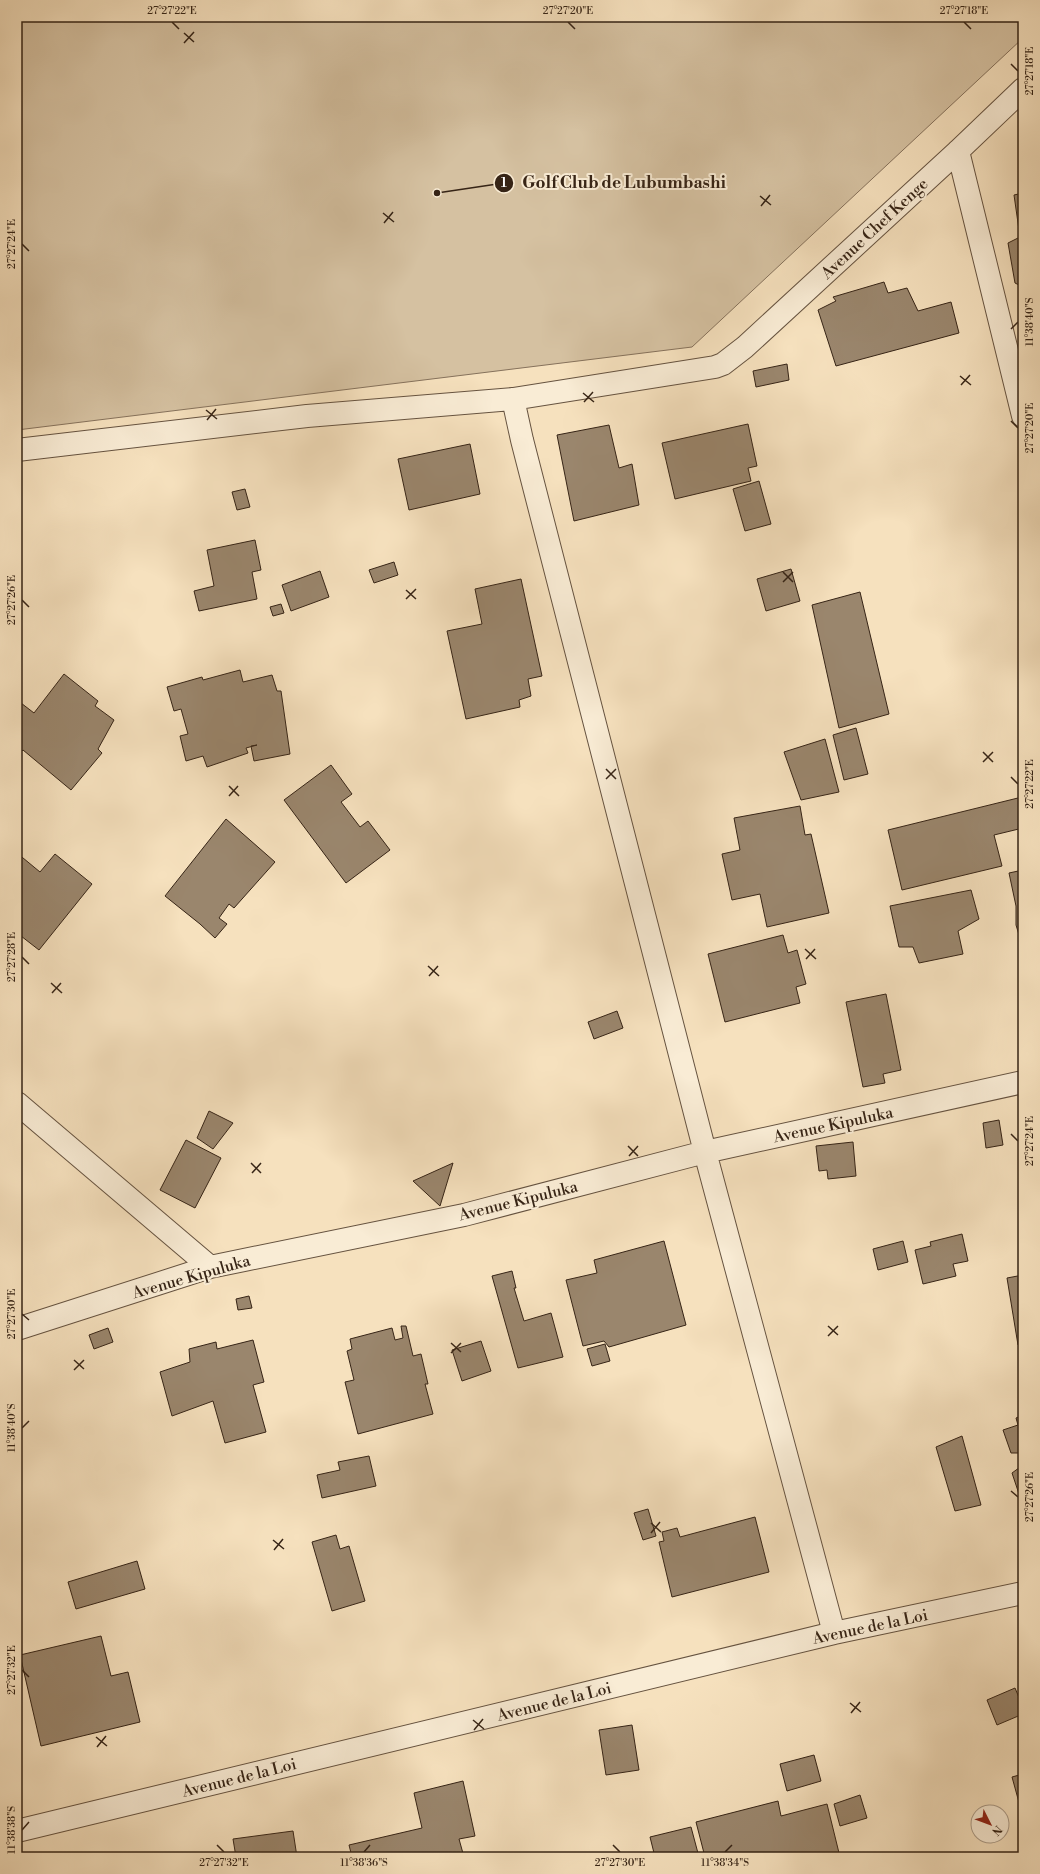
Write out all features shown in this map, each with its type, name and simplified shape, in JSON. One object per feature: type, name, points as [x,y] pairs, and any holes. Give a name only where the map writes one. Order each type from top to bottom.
[{"type":"street","name":"Avenue Chef Kenge","points":[[17,450],[307,416],[513,399],[706,370],[722,364],[745,347],[958,151],[1023,89]]},
{"type":"street","points":[[958,151],[1023,416]]},
{"type":"street","points":[[513,399],[528,463],[705,1152],[834,1633]]},
{"type":"street","name":"Avenue Kipuluka","points":[[17,1329],[210,1268],[464,1215],[705,1152],[1023,1082]]},
{"type":"street","points":[[17,1103],[210,1268]]},
{"type":"street","name":"Avenue de la Loi","points":[[17,1831],[834,1633],[1023,1593]]},
{"type":"shaded area","points":[[17,17],[1023,17],[1023,38],[692,347],[17,430]]},
{"type":"building","points":[[1023,193],[1023,287],[1015,283],[1008,243],[1020,237],[1014,195]]},
{"type":"building","points":[[884,282],[888,293],[907,288],[918,311],[951,302],[959,333],[836,366],[818,310],[836,301],[833,297]]},
{"type":"building","points":[[787,364],[789,380],[756,387],[753,371]]},
{"type":"building","points":[[748,424],[757,466],[748,468],[751,481],[675,499],[662,443]]},
{"type":"building","points":[[609,425],[619,468],[632,464],[639,505],[574,521],[557,435]]},
{"type":"building","points":[[470,444],[480,494],[409,510],[398,459]]},
{"type":"building","points":[[759,481],[771,524],[745,531],[733,489]]},
{"type":"building","points":[[245,489],[250,507],[237,510],[232,492]]},
{"type":"building","points":[[255,540],[261,570],[252,572],[257,599],[199,611],[194,591],[214,586],[207,550]]},
{"type":"building","points":[[394,562],[398,575],[374,583],[369,570]]},
{"type":"building","points":[[791,569],[800,601],[766,611],[757,579]]},
{"type":"building","points":[[320,571],[329,597],[291,611],[282,585]]},
{"type":"building","points":[[521,579],[542,676],[528,679],[531,696],[519,700],[520,707],[466,719],[447,631],[482,624],[475,589]]},
{"type":"building","points":[[860,592],[889,714],[839,728],[812,605]]},
{"type":"building","points":[[281,604],[284,613],[273,616],[270,607]]},
{"type":"building","points":[[240,670],[243,682],[272,675],[277,691],[281,691],[290,754],[254,761],[251,747],[246,748],[248,753],[207,767],[203,756],[186,761],[180,736],[188,734],[181,709],[174,711],[167,687],[202,677],[203,680]]},
{"type":"building","points":[[64,674],[98,701],[95,706],[114,720],[98,749],[102,753],[71,790],[23,750],[19,754],[17,752],[17,708],[21,703],[34,713]]},
{"type":"building","points":[[856,728],[868,774],[844,780],[833,735]]},
{"type":"building","points":[[825,739],[839,792],[801,800],[784,752]]},
{"type":"building","points":[[331,765],[352,794],[341,802],[360,827],[368,821],[390,850],[346,883],[284,800]]},
{"type":"building","points":[[1022,797],[1023,828],[994,835],[1002,866],[902,890],[888,830]]},
{"type":"building","points":[[800,806],[805,835],[811,834],[829,913],[767,927],[760,894],[732,900],[722,854],[740,850],[734,818]]},
{"type":"building","points":[[226,819],[275,862],[234,908],[229,904],[219,918],[227,924],[215,938],[165,896]]},
{"type":"building","points":[[17,853],[40,872],[55,854],[92,884],[39,950],[21,936],[17,936]]},
{"type":"building","points":[[1023,870],[1023,948],[1016,925],[1016,906],[1009,873]]},
{"type":"building","points":[[971,890],[979,919],[958,931],[963,954],[919,963],[913,947],[899,947],[890,906]]},
{"type":"building","points":[[783,935],[788,953],[797,950],[806,984],[796,987],[800,1003],[725,1022],[708,954]]},
{"type":"building","points":[[886,994],[901,1070],[883,1074],[885,1083],[863,1087],[846,1002]]},
{"type":"building","points":[[617,1011],[623,1028],[594,1039],[588,1022]]},
{"type":"building","points":[[209,1111],[233,1123],[213,1149],[197,1138]]},
{"type":"building","points":[[999,1120],[1003,1145],[986,1148],[983,1123]]},
{"type":"building","points":[[186,1140],[221,1158],[195,1208],[160,1190]]},
{"type":"building","points":[[853,1142],[856,1176],[828,1179],[827,1170],[819,1171],[816,1146]]},
{"type":"building","points":[[453,1163],[440,1206],[413,1181]]},
{"type":"building","points":[[962,1234],[968,1261],[953,1264],[956,1276],[923,1284],[915,1250],[931,1246],[930,1242]]},
{"type":"building","points":[[664,1241],[686,1325],[609,1347],[604,1341],[583,1346],[566,1280],[597,1273],[594,1260]]},
{"type":"building","points":[[903,1241],[908,1262],[878,1270],[873,1249]]},
{"type":"building","points":[[512,1271],[516,1288],[514,1288],[524,1321],[551,1313],[563,1357],[518,1368],[492,1276]]},
{"type":"building","points":[[1023,1275],[1023,1344],[1018,1345],[1007,1278]]},
{"type":"building","points":[[249,1296],[252,1308],[238,1310],[236,1299]]},
{"type":"building","points":[[401,1326],[406,1326],[413,1356],[421,1354],[428,1384],[425,1384],[433,1414],[358,1434],[345,1382],[354,1380],[347,1351],[352,1349],[350,1339],[392,1328],[395,1340],[403,1338]]},
{"type":"building","points":[[108,1328],[113,1342],[94,1349],[89,1335]]},
{"type":"building","points":[[253,1340],[264,1382],[253,1385],[266,1432],[225,1443],[213,1401],[172,1416],[160,1372],[190,1362],[189,1349],[216,1342],[217,1349]]},
{"type":"building","points":[[481,1341],[491,1371],[462,1381],[452,1350]]},
{"type":"building","points":[[605,1344],[610,1361],[592,1366],[587,1349]]},
{"type":"building","points":[[1023,1415],[1023,1455],[1022,1453],[1011,1453],[1003,1430],[1018,1425],[1016,1418]]},
{"type":"building","points":[[962,1436],[981,1505],[955,1511],[936,1447]]},
{"type":"building","points":[[369,1456],[376,1486],[322,1498],[317,1475],[340,1470],[338,1462]]},
{"type":"building","points":[[1023,1465],[1023,1506],[1012,1473]]},
{"type":"building","points":[[648,1509],[656,1536],[643,1540],[634,1513]]},
{"type":"building","points":[[755,1517],[769,1572],[672,1597],[659,1542],[664,1541],[662,1532],[677,1528],[680,1537]]},
{"type":"building","points":[[336,1535],[340,1549],[349,1546],[365,1601],[332,1611],[312,1542]]},
{"type":"building","points":[[137,1561],[145,1589],[76,1609],[68,1582]]},
{"type":"building","points":[[101,1636],[111,1676],[128,1672],[140,1722],[41,1746],[20,1655]]},
{"type":"building","points":[[1015,1688],[1023,1707],[1023,1714],[997,1725],[987,1700]]},
{"type":"building","points":[[632,1725],[639,1770],[606,1775],[599,1730]]},
{"type":"building","points":[[814,1755],[821,1781],[787,1791],[780,1764]]},
{"type":"building","points":[[1023,1774],[1023,1817],[1012,1777]]},
{"type":"building","points":[[463,1781],[475,1836],[459,1839],[464,1857],[352,1857],[349,1845],[422,1828],[414,1793]]},
{"type":"building","points":[[860,1795],[867,1818],[840,1826],[834,1804]]},
{"type":"building","points":[[778,1801],[781,1816],[827,1804],[840,1857],[705,1857],[696,1822]]},
{"type":"building","points":[[691,1827],[699,1857],[655,1857],[650,1837]]},
{"type":"building","points":[[293,1831],[297,1857],[236,1857],[233,1839]]},
{"type":"place","name":"Golf Club de Lubumbashi","points":[[437,193]]}]
